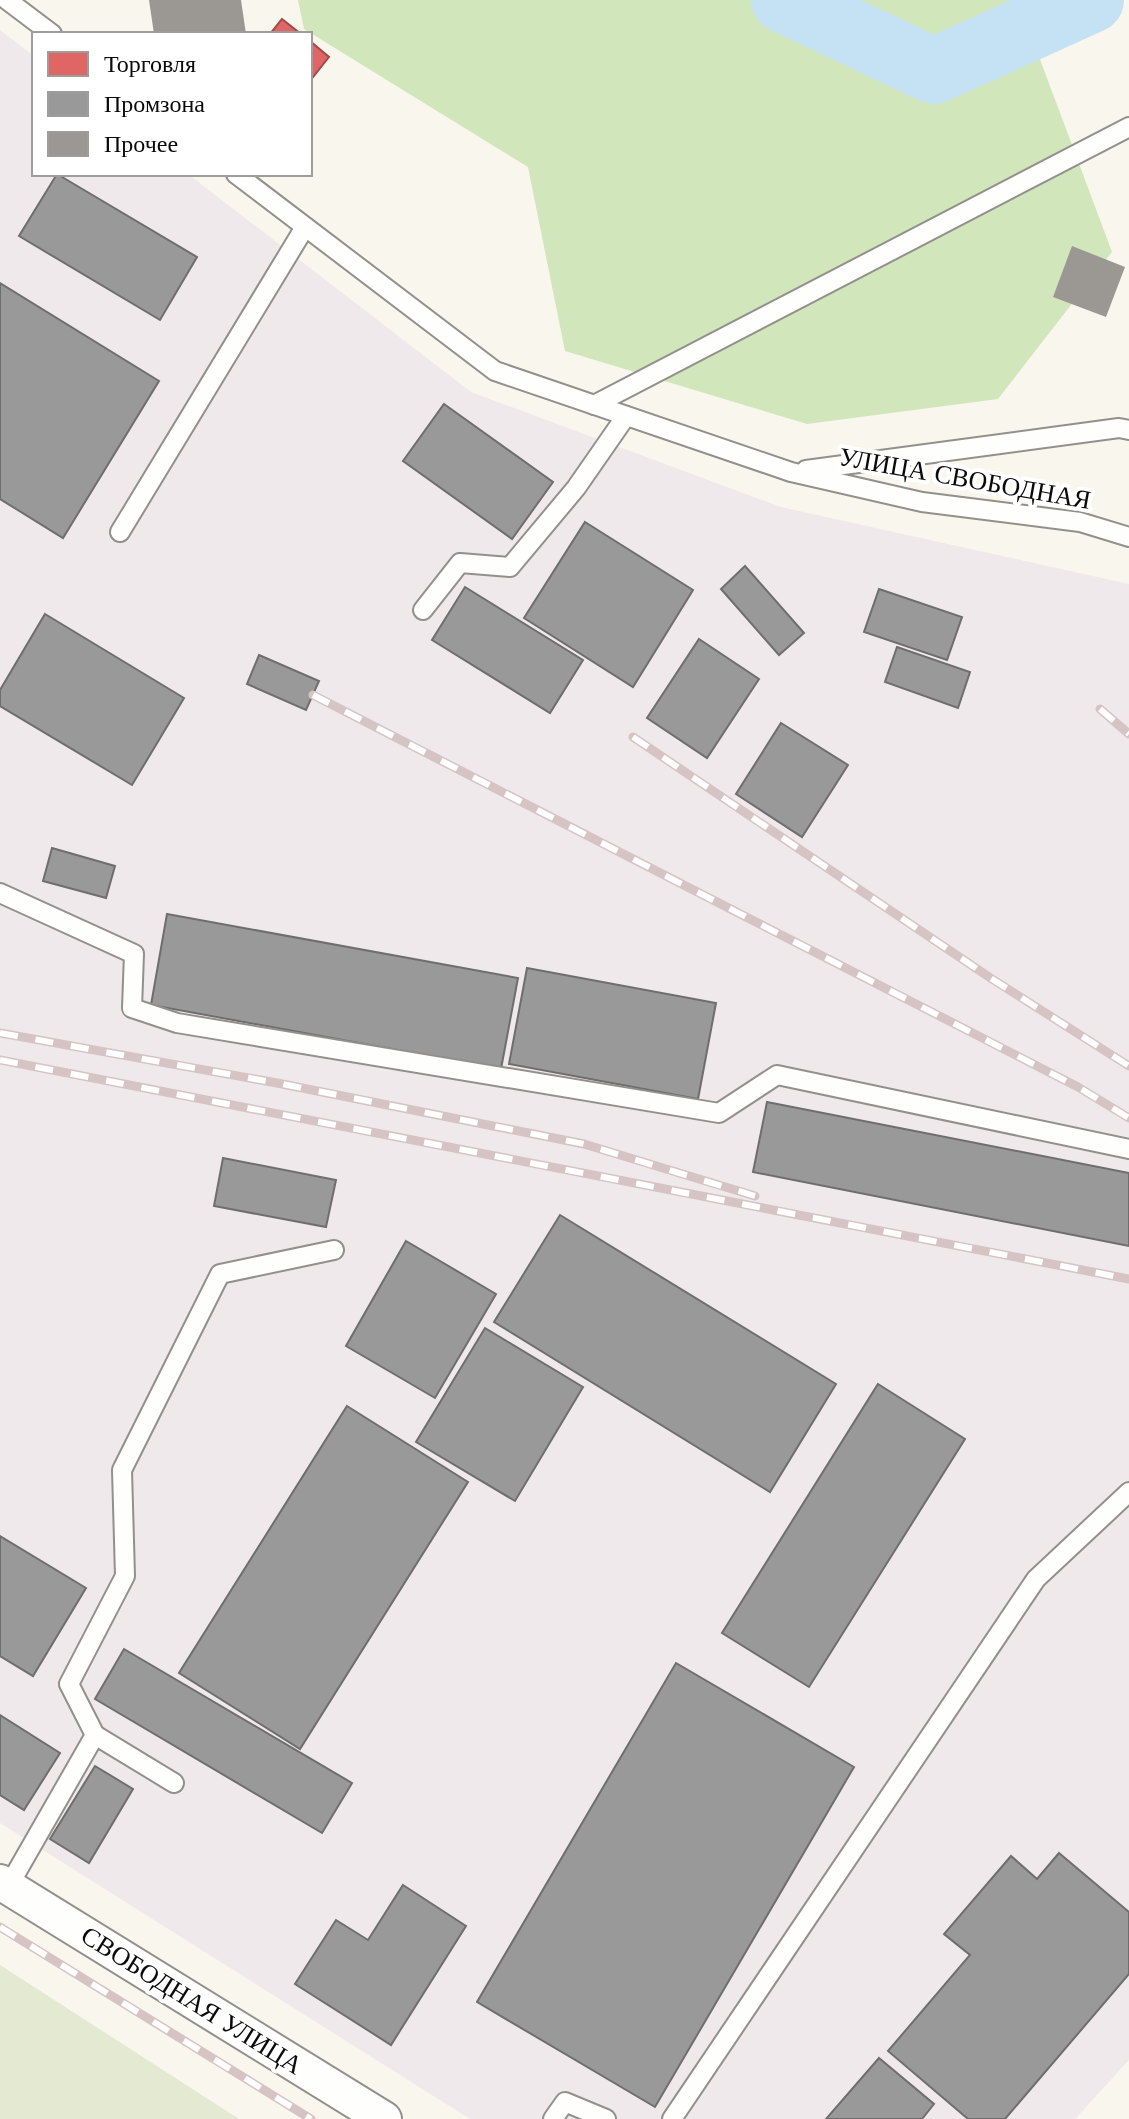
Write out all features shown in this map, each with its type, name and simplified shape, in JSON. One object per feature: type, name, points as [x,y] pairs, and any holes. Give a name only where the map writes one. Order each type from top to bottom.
[{"type":"street","name":"СВОБОДНАЯ УЛИЦА","points":[[4,1884],[384,2119]]},
{"type":"lane","points":[[7,0],[49,32]]},
{"type":"lane","points":[[594,405],[1129,127]]},
{"type":"lane","name":"УЛИЦА СВОБОДНАЯ","points":[[239,176],[495,371],[791,472],[922,502],[1080,522],[1129,537]]},
{"type":"lane","points":[[120,532],[305,227]]},
{"type":"lane","points":[[423,610],[460,563],[510,567],[576,488],[626,416]]},
{"type":"lane","points":[[791,472],[1119,428],[1129,430]]},
{"type":"lane","points":[[0,893],[134,954],[132,1008],[177,1023],[719,1113],[777,1075],[1129,1149]]},
{"type":"lane","points":[[174,1783],[95,1735],[69,1684],[125,1576],[122,1470],[220,1274],[334,1250]]},
{"type":"lane","points":[[672,2119],[1036,1579],[1129,1492]]},
{"type":"lane","points":[[4,1884],[95,1735]]},
{"type":"lane","points":[[553,2119],[565,2102],[606,2119]]},
{"type":"shaded area","points":[[0,30],[32,54],[32,176],[191,176],[471,392],[781,507],[1129,584],[1129,2060],[1075,2119],[470,2119],[0,1823]]},
{"type":"green space","points":[[298,0],[1027,0],[1038,54],[1112,252],[998,399],[807,424],[565,351],[528,167],[304,29]]},
{"type":"green space","points":[[0,1965],[239,2119],[0,2119]]},
{"type":"building: Торговля","points":[[282,19],[298,32],[272,32]]},
{"type":"building: Торговля","points":[[312,43],[329,57],[312,78]]},
{"type":"building: Промзона","points":[[56,176],[60,176],[197,257],[160,320],[19,236]]},
{"type":"building: Промзона","points":[[0,283],[159,381],[63,538],[0,499]]},
{"type":"building: Промзона","points":[[444,404],[553,482],[512,539],[403,461]]},
{"type":"building: Промзона","points":[[585,522],[693,590],[633,687],[524,618]]},
{"type":"building: Промзона","points":[[745,566],[804,633],[779,655],[721,589]]},
{"type":"building: Промзона","points":[[465,587],[583,660],[550,713],[432,640]]},
{"type":"building: Промзона","points":[[879,589],[962,617],[947,660],[864,632]]},
{"type":"building: Промзона","points":[[45,614],[184,698],[132,785],[0,706],[0,690]]},
{"type":"building: Промзона","points":[[699,639],[759,679],[707,758],[647,718]]},
{"type":"building: Промзона","points":[[897,647],[970,672],[958,708],[885,682]]},
{"type":"building: Промзона","points":[[259,655],[319,681],[306,710],[247,684]]},
{"type":"building: Промзона","points":[[781,723],[848,765],[802,837],[736,794]]},
{"type":"building: Промзона","points":[[52,848],[115,866],[106,898],[43,881]]},
{"type":"building: Промзона","points":[[167,914],[518,978],[501,1069],[151,1005]]},
{"type":"building: Промзона","points":[[527,968],[716,1003],[698,1099],[509,1064]]},
{"type":"building: Промзона","points":[[767,1102],[1129,1173],[1129,1246],[753,1172]]},
{"type":"building: Промзона","points":[[223,1158],[336,1180],[326,1227],[214,1206]]},
{"type":"building: Промзона","points":[[560,1215],[836,1384],[770,1492],[494,1322]]},
{"type":"building: Промзона","points":[[406,1241],[496,1294],[435,1398],[346,1346]]},
{"type":"building: Промзона","points":[[485,1328],[583,1387],[515,1501],[416,1442]]},
{"type":"building: Промзона","points":[[878,1384],[965,1439],[809,1687],[722,1633]]},
{"type":"building: Промзона","points":[[347,1406],[468,1482],[300,1749],[179,1673]]},
{"type":"building: Промзона","points":[[0,1536],[86,1588],[33,1676],[0,1656]]},
{"type":"building: Промзона","points":[[124,1649],[352,1783],[322,1833],[95,1699]]},
{"type":"building: Промзона","points":[[676,1663],[854,1767],[655,2107],[477,2002]]},
{"type":"building: Промзона","points":[[0,1715],[60,1753],[24,1810],[0,1795]]},
{"type":"building: Промзона","points":[[95,1766],[133,1789],[89,1863],[50,1839]]},
{"type":"building: Промзона","points":[[1059,1853],[1129,1912],[1129,1974],[1005,2119],[968,2119],[888,2051],[970,1955],[944,1934],[1011,1856],[1037,1879]]},
{"type":"building: Промзона","points":[[403,1885],[466,1926],[391,2045],[295,1984],[336,1920],[368,1940]]},
{"type":"building: Промзона","points":[[879,2058],[934,2104],[922,2119],[826,2119]]},
{"type":"building: Прочее","points":[[149,0],[241,0],[246,32],[154,32]]},
{"type":"building: Прочее","points":[[1072,246],[1125,267],[1106,317],[1053,297]]},
{"type":"waterway","points":[[784,0],[934,71],[1091,0]]},
{"type":"railway","points":[[313,695],[1078,1087],[1129,1118]]},
{"type":"railway","points":[[1100,709],[1129,734]]},
{"type":"railway","points":[[633,737],[992,979],[1129,1066]]},
{"type":"railway","points":[[0,1033],[277,1083],[584,1144],[755,1196]]},
{"type":"railway","points":[[0,1060],[1129,1279]]},
{"type":"railway","points":[[0,1927],[311,2119]]}]
